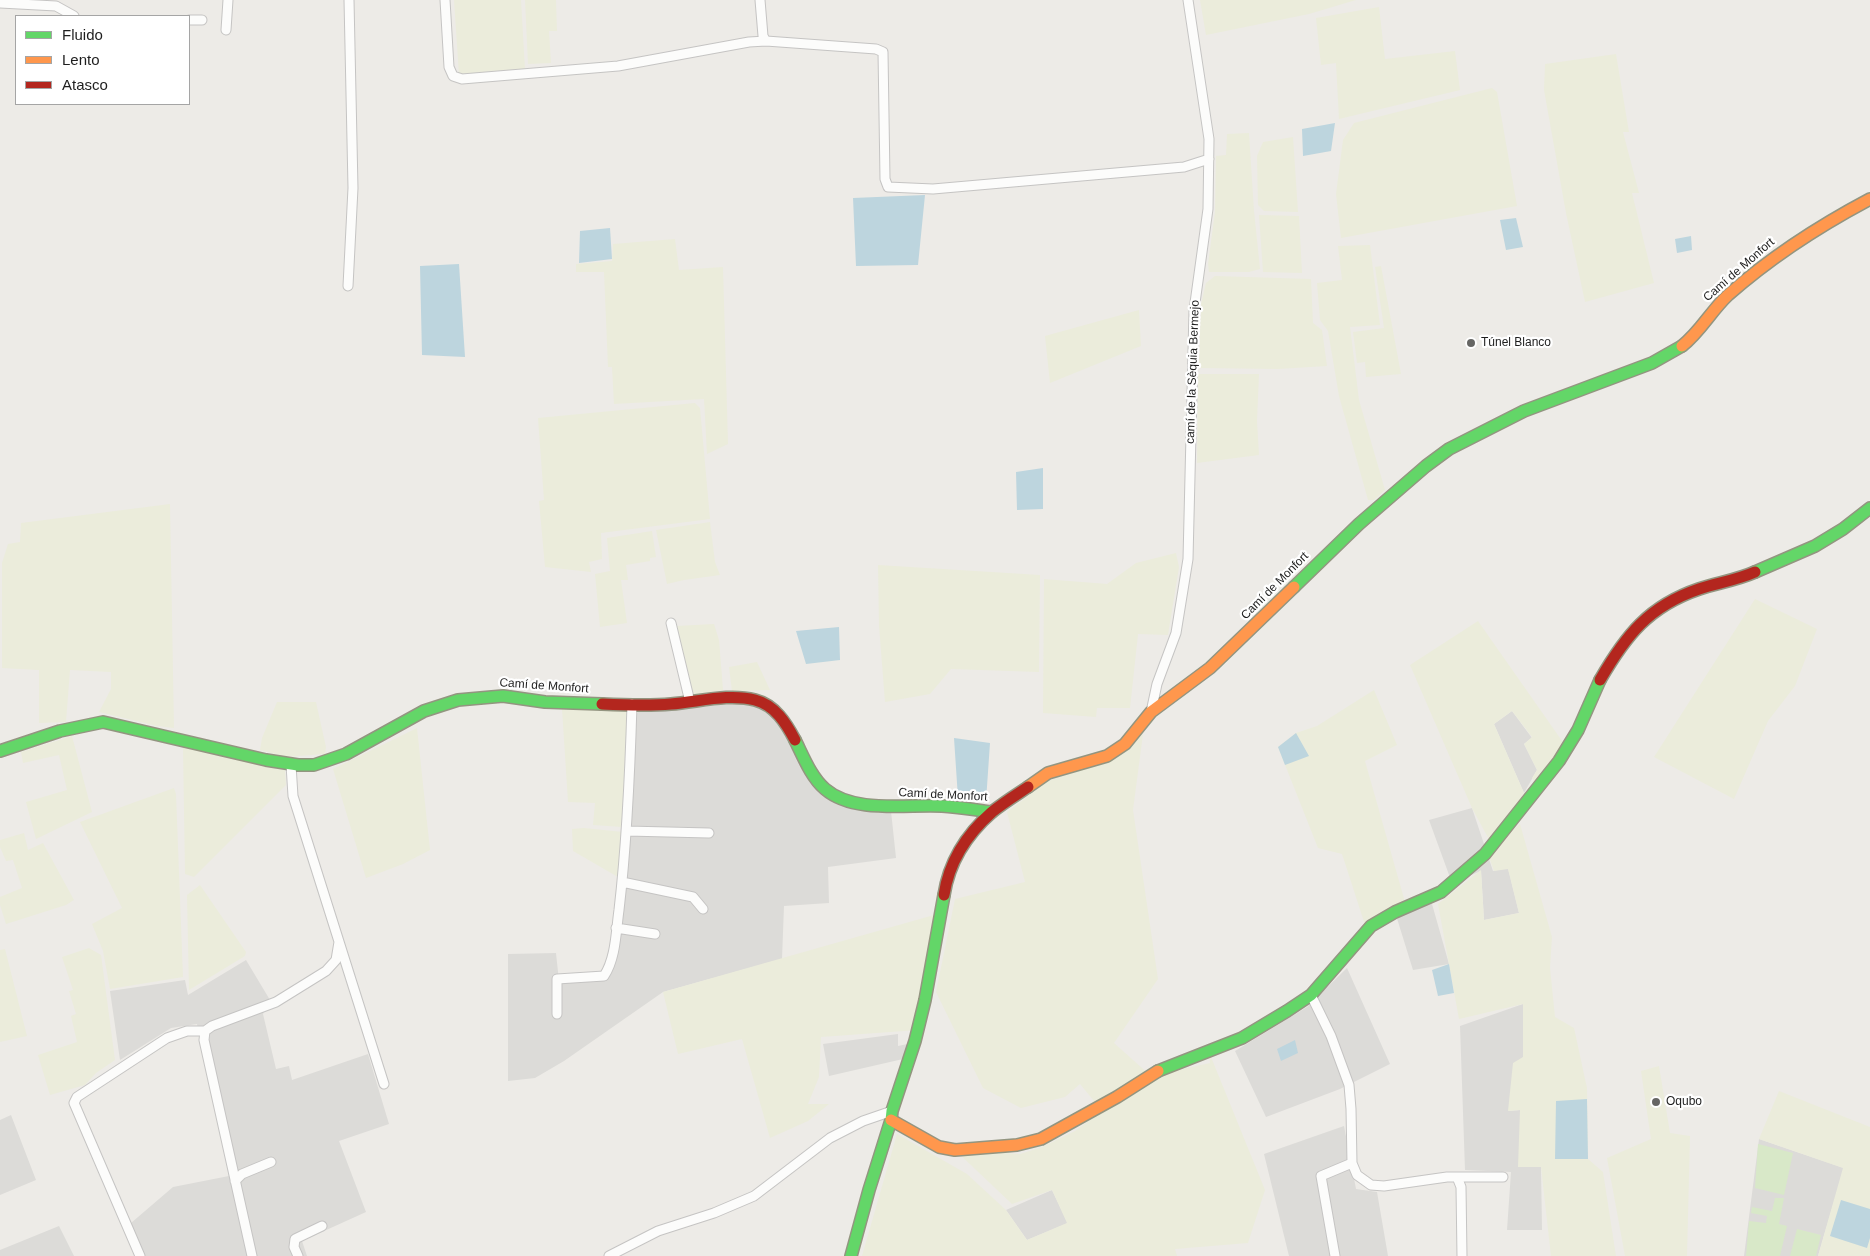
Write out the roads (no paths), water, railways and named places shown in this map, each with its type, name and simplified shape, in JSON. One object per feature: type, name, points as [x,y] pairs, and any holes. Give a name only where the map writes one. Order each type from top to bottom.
[{"type":"street","points":[[226,30],[228,0]]},
{"type":"street","points":[[348,286],[353,188],[349,0]]},
{"type":"street","points":[[444,0],[449,67],[453,76],[462,79],[618,66],[750,42],[766,41],[876,49],[884,52],[885,179],[888,187],[933,189],[1184,168],[1209,159]]},
{"type":"street","points":[[760,0],[763,36],[766,41]]},
{"type":"street","name":"camí de la Sèquia Bermejo","points":[[1151,712],[1157,684],[1176,633],[1188,559],[1194,310],[1208,209],[1209,139],[1188,0]]},
{"type":"street","points":[[0,3],[56,6],[72,15]]},
{"type":"street","points":[[190,20],[202,20]]},
{"type":"street","name":"Camí de Monfort","points":[[0,751],[60,731],[103,722],[291,765],[329,762],[410,718],[433,708],[456,701],[487,696],[518,697],[545,702],[651,705],[741,698],[760,701],[776,710],[826,791],[843,799],[870,805],[944,806],[992,812],[1048,773],[1107,756],[1125,744],[1151,712],[1210,668],[1340,542],[1426,466],[1449,449],[1524,411],[1652,363],[1672,353],[1687,342],[1713,309],[1727,295],[1783,250],[1807,233],[1870,199]]},
{"type":"street","points":[[608,1256],[658,1231],[714,1213],[754,1196],[830,1138],[864,1121],[892,1115],[939,1147],[955,1150],[1016,1145],[1041,1139],[1117,1097],[1158,1071],[1242,1038],[1311,995],[1371,926],[1394,912],[1441,892],[1485,854],[1560,761],[1578,730],[1596,686],[1616,652],[1640,623],[1670,601],[1700,589],[1750,574],[1815,546],[1843,529],[1870,508]]},
{"type":"street","points":[[671,623],[690,702]]},
{"type":"street","points":[[557,1014],[557,978],[604,976],[610,967],[627,831],[632,704]]},
{"type":"street","points":[[291,765],[293,796],[384,1084]]},
{"type":"street","points":[[851,1256],[869,1190],[915,1042],[925,1000],[946,881],[954,859],[968,838],[992,812]]},
{"type":"street","points":[[627,831],[709,833]]},
{"type":"street","points":[[622,882],[693,898],[703,909]]},
{"type":"street","points":[[616,928],[655,934]]},
{"type":"street","points":[[140,1256],[74,1104],[77,1097],[167,1038],[187,1032],[205,1031],[212,1026],[276,1002],[326,971],[336,960],[339,942]]},
{"type":"street","points":[[1311,995],[1331,1036],[1348,1085],[1351,1109],[1352,1164],[1357,1175],[1371,1185],[1384,1186],[1447,1177],[1503,1177]]},
{"type":"street","points":[[205,1031],[204,1040],[252,1256]]},
{"type":"street","points":[[235,1181],[242,1174],[271,1162]]},
{"type":"street","points":[[1335,1256],[1321,1176],[1352,1164]]},
{"type":"street","points":[[1457,1177],[1461,1186],[1462,1256]]},
{"type":"street","points":[[298,1256],[294,1247],[295,1239],[322,1226]]},
{"type":"water","points":[[1335,123],[1331,151],[1303,156],[1302,129]]},
{"type":"water","points":[[925,195],[918,265],[856,266],[853,198]]},
{"type":"water","points":[[1516,218],[1523,247],[1506,250],[1500,220]]},
{"type":"water","points":[[610,228],[612,259],[579,263],[580,231]]},
{"type":"water","points":[[1691,236],[1692,250],[1677,253],[1675,239]]},
{"type":"water","points":[[459,264],[465,357],[422,355],[420,266]]},
{"type":"water","points":[[1043,468],[1043,509],[1017,510],[1016,472]]},
{"type":"water","points":[[839,627],[840,660],[806,664],[796,631]]},
{"type":"water","points":[[1296,733],[1309,756],[1285,765],[1278,747]]},
{"type":"water","points":[[954,738],[990,743],[986,801],[958,798]]},
{"type":"water","points":[[1449,964],[1454,993],[1438,996],[1432,970]]},
{"type":"water","points":[[1295,1040],[1298,1053],[1281,1061],[1277,1049]]},
{"type":"water","points":[[1587,1099],[1588,1159],[1555,1159],[1556,1101]]},
{"type":"water","points":[[1841,1200],[1870,1209],[1870,1238],[1867,1248],[1830,1236]]},
{"type":"place","name":"Túnel Blanco","points":[[1471,343]]},
{"type":"place","name":"Oqubo","points":[[1656,1102]]}]
